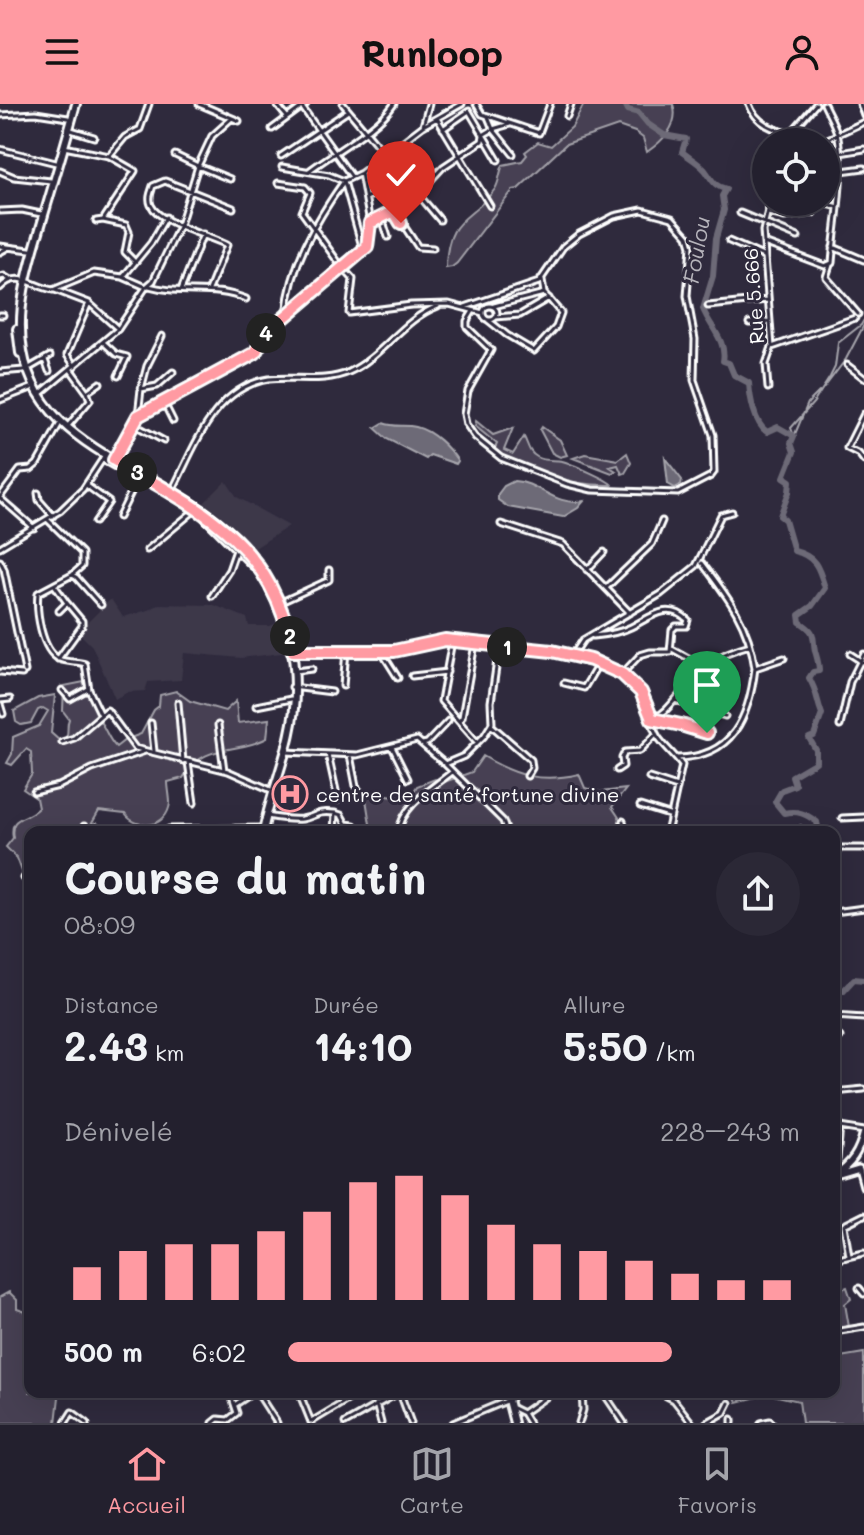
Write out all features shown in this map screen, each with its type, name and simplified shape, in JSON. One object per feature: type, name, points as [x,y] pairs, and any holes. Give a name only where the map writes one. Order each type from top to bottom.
[{"type":"main road","points":[[74,104],[30,250],[17,317],[18,343],[31,388],[79,443],[195,510],[237,546],[257,569],[276,604],[290,652],[294,688],[262,826]]},
{"type":"main road","points":[[24,280],[74,104]]},
{"type":"main road","points":[[25,369],[63,426]]},
{"type":"main road","points":[[104,457],[212,517],[260,567],[279,603],[293,651],[294,688],[285,752],[263,826]]},
{"type":"main road","points":[[509,1398],[516,1423]]},
{"type":"main road","points":[[509,1398],[516,1423]]},
{"type":"street","points":[[109,156],[125,137],[140,129],[149,104]]},
{"type":"street","points":[[199,104],[239,121]]},
{"type":"street","points":[[276,104],[287,117]]},
{"type":"street","points":[[343,104],[440,220]]},
{"type":"street","points":[[309,171],[333,151],[366,131],[394,104]]},
{"type":"street","points":[[423,126],[429,104]]},
{"type":"street","points":[[286,316],[294,272],[314,228],[344,181],[361,173],[423,126],[462,104]]},
{"type":"street","points":[[476,104],[488,117],[539,133],[550,104]]},
{"type":"street","points":[[567,116],[571,104]]},
{"type":"street","points":[[749,104],[752,114],[770,128]]},
{"type":"street","points":[[798,128],[816,104]]},
{"type":"street","points":[[824,104],[834,128]]},
{"type":"street","points":[[860,104],[864,115]]},
{"type":"street","points":[[272,129],[301,106],[352,177]]},
{"type":"street","points":[[281,156],[348,111]]},
{"type":"street","points":[[443,129],[469,111],[498,160]]},
{"type":"street","points":[[0,115],[36,113],[68,118]]},
{"type":"street","points":[[488,117],[493,129],[513,154]]},
{"type":"street","points":[[39,394],[118,329],[148,286],[180,225],[198,166],[216,130],[232,118]]},
{"type":"street","points":[[437,118],[490,206]]},
{"type":"street","points":[[840,133],[864,122]]},
{"type":"street","points":[[370,223],[418,194],[443,167],[482,141],[483,135],[510,124]]},
{"type":"street","points":[[68,130],[94,137]]},
{"type":"street","points":[[64,147],[109,156],[135,171],[103,220]]},
{"type":"street","points":[[0,149],[56,163]]},
{"type":"street","points":[[840,153],[864,149]]},
{"type":"street","points":[[175,155],[230,179]]},
{"type":"street","points":[[282,167],[344,181]]},
{"type":"street","points":[[840,171],[864,168]]},
{"type":"street","points":[[0,171],[20,178],[51,181]]},
{"type":"street","points":[[138,416],[248,358],[259,348],[266,333],[363,250],[369,240],[370,223],[361,173]]},
{"type":"street","points":[[367,197],[386,192],[405,179]]},
{"type":"street","points":[[209,290],[227,245],[155,211],[150,204],[153,186],[165,181],[233,208]]},
{"type":"street","points":[[344,181],[363,250]]},
{"type":"street","points":[[278,183],[305,187],[310,193],[301,209],[353,279],[349,313],[411,305],[465,307],[483,313],[507,335],[534,351],[560,319],[561,313],[544,293],[542,280]]},
{"type":"street","points":[[0,211],[22,210],[41,214]]},
{"type":"street","points":[[465,307],[542,280],[563,247],[579,234],[614,216],[642,210],[672,218],[682,227],[691,246],[687,296],[695,339],[695,389],[713,435],[714,472],[707,480],[673,493],[592,490],[567,484],[501,458],[470,431],[464,414],[468,391],[491,350],[467,327],[473,311]]},
{"type":"street","points":[[394,211],[418,247],[433,248]]},
{"type":"street","points":[[740,213],[798,237]]},
{"type":"street","name":"Rue 5.666","points":[[767,216],[763,256],[772,347],[766,364],[768,388]]},
{"type":"street","points":[[772,347],[857,316],[826,277],[837,216]]},
{"type":"street","points":[[123,277],[151,243],[166,217]]},
{"type":"street","points":[[382,218],[388,237]]},
{"type":"street","points":[[96,221],[126,225],[129,232],[125,252],[135,262]]},
{"type":"street","points":[[181,291],[203,234]]},
{"type":"street","points":[[729,241],[763,256]]},
{"type":"street","points":[[764,243],[825,266],[830,265]]},
{"type":"street","points":[[0,246],[30,250]]},
{"type":"street","points":[[833,247],[864,260]]},
{"type":"street","points":[[0,252],[7,248]]},
{"type":"street","points":[[55,290],[87,274],[100,272],[165,291],[209,290],[228,292],[246,299]]},
{"type":"street","points":[[0,277],[24,280],[89,303],[118,329]]},
{"type":"street","points":[[0,288],[9,279]]},
{"type":"street","points":[[483,313],[486,306],[544,293]]},
{"type":"street","points":[[488,320],[520,315],[549,298]]},
{"type":"street","points":[[708,306],[768,300]]},
{"type":"street","points":[[34,528],[0,498],[20,470],[31,469],[37,464],[63,426],[90,400],[67,355],[89,303]]},
{"type":"street","points":[[170,493],[210,418],[225,399],[246,386],[270,379],[330,377],[346,373],[372,356],[425,312],[441,305]]},
{"type":"street","points":[[494,306],[496,317]]},
{"type":"street","points":[[749,323],[769,321]]},
{"type":"street","points":[[114,460],[138,416],[142,379],[162,336]]},
{"type":"street","points":[[104,343],[116,354],[127,357],[118,376]]},
{"type":"street","points":[[0,372],[25,369],[50,356]]},
{"type":"street","points":[[45,360],[49,371]]},
{"type":"street","points":[[847,365],[864,378]]},
{"type":"street","points":[[141,389],[157,386],[173,372]]},
{"type":"street","points":[[87,392],[100,383]]},
{"type":"street","points":[[0,400],[31,388]]},
{"type":"street","points":[[164,403],[173,421]]},
{"type":"street","points":[[864,414],[847,448],[859,454],[864,461]]},
{"type":"street","points":[[133,424],[164,441]]},
{"type":"street","points":[[0,547],[53,516],[86,485],[104,457]]},
{"type":"street","points":[[119,517],[138,478]]},
{"type":"street","points":[[86,485],[109,502],[95,522]]},
{"type":"street","points":[[38,493],[39,500],[53,516]]},
{"type":"street","points":[[147,550],[195,510]]},
{"type":"street","points":[[573,655],[589,636],[675,585],[701,561],[721,515],[732,512]]},
{"type":"street","points":[[48,520],[82,553],[82,566],[55,586],[38,593],[37,610],[42,633],[58,659],[84,663],[88,689],[101,715]]},
{"type":"street","points":[[607,587],[652,544],[662,521]]},
{"type":"street","points":[[501,524],[563,544],[630,613]]},
{"type":"street","points":[[212,596],[229,570],[237,546]]},
{"type":"street","points":[[587,570],[604,552]]},
{"type":"street","points":[[0,561],[24,672],[0,672]]},
{"type":"street","points":[[677,758],[698,756],[731,739],[750,697],[755,668],[740,618],[701,561]]},
{"type":"street","points":[[279,603],[329,580],[329,570]]},
{"type":"street","points":[[72,575],[101,605]]},
{"type":"street","points":[[55,586],[82,621],[82,626],[58,659]]},
{"type":"street","points":[[59,611],[67,603]]},
{"type":"street","points":[[589,636],[620,631],[670,609],[688,622],[686,626],[678,625],[672,630],[672,649]]},
{"type":"street","points":[[293,651],[407,650],[452,640],[573,655],[599,663],[622,674],[641,692],[656,734],[682,767],[668,826]]},
{"type":"street","points":[[452,640],[441,701],[477,742]]},
{"type":"street","points":[[458,722],[462,717],[475,644]]},
{"type":"street","points":[[652,717],[660,715],[704,666],[725,652],[750,645]]},
{"type":"street","points":[[445,764],[459,760],[491,725],[499,647]]},
{"type":"street","points":[[672,649],[704,666]]},
{"type":"street","points":[[622,674],[640,655],[650,652],[666,654],[672,649]]},
{"type":"street","points":[[343,686],[346,651]]},
{"type":"street","points":[[381,651],[398,678]]},
{"type":"street","points":[[850,654],[862,662]]},
{"type":"street","points":[[840,726],[850,682],[864,654]]},
{"type":"street","points":[[755,668],[784,658]]},
{"type":"street","points":[[564,683],[584,688],[599,663]]},
{"type":"street","points":[[295,671],[312,669]]},
{"type":"street","points":[[412,676],[447,672]]},
{"type":"street","points":[[294,688],[332,692]]},
{"type":"street","points":[[62,690],[70,699],[88,689]]},
{"type":"street","points":[[3,714],[0,702],[10,699]]},
{"type":"street","points":[[256,706],[291,699]]},
{"type":"street","points":[[675,700],[725,716]]},
{"type":"street","points":[[178,703],[194,803]]},
{"type":"street","points":[[62,742],[74,738],[107,710],[133,746],[224,770],[271,790]]},
{"type":"street","points":[[652,717],[707,733]]},
{"type":"street","points":[[422,744],[431,740],[448,721]]},
{"type":"street","points":[[151,723],[154,753]]},
{"type":"street","points":[[218,725],[224,770]]},
{"type":"street","points":[[491,725],[531,760],[532,768],[527,776]]},
{"type":"street","points":[[617,770],[623,766],[625,752],[640,751],[656,734]]},
{"type":"street","points":[[285,752],[350,755],[417,740],[445,764],[505,826]]},
{"type":"street","points":[[392,747],[408,779]]},
{"type":"street","points":[[34,792],[59,786],[92,769],[145,751]]},
{"type":"street","points":[[328,754],[338,800]]},
{"type":"street","points":[[350,755],[360,792]]},
{"type":"street","points":[[400,826],[415,803],[452,772]]},
{"type":"street","points":[[649,778],[677,787]]},
{"type":"street","points":[[640,806],[669,815]]},
{"type":"street","points":[[267,816],[297,819],[317,811],[341,815],[346,824],[354,825]]},
{"type":"street","points":[[334,826],[335,813]]},
{"type":"street","points":[[842,818],[864,817]]},
{"type":"street","points":[[623,821],[624,826]]},
{"type":"street","points":[[840,848],[864,848]]},
{"type":"street","points":[[840,911],[864,908]]},
{"type":"street","points":[[840,1016],[864,1018]]},
{"type":"street","points":[[840,1091],[864,1089]]},
{"type":"street","points":[[840,1126],[864,1131],[854,1163],[861,1167]]},
{"type":"street","points":[[840,1172],[855,1156],[864,1154]]},
{"type":"street","points":[[840,1173],[861,1167]]},
{"type":"street","points":[[861,1167],[864,1185]]},
{"type":"street","points":[[864,1173],[864,1185]]},
{"type":"street","points":[[849,1256],[844,1225],[864,1215]]},
{"type":"street","points":[[840,1258],[864,1253]]},
{"type":"street","points":[[859,1288],[864,1294]]},
{"type":"street","points":[[840,1331],[864,1327]]},
{"type":"street","points":[[213,1423],[218,1419],[226,1421],[237,1413],[233,1398]]},
{"type":"street","points":[[236,1404],[246,1398]]},
{"type":"street","points":[[260,1398],[277,1423]]},
{"type":"street","points":[[301,1398],[311,1422],[351,1398]]},
{"type":"street","points":[[345,1423],[388,1398]]},
{"type":"street","points":[[402,1398],[411,1423]]},
{"type":"street","points":[[453,1423],[502,1398]]},
{"type":"street","points":[[523,1413],[544,1398]]},
{"type":"street","points":[[579,1423],[582,1398]]},
{"type":"street","points":[[607,1398],[624,1423]]},
{"type":"street","points":[[672,1398],[692,1423]]},
{"type":"street","points":[[706,1423],[724,1413],[729,1403]]},
{"type":"street","points":[[376,1404],[381,1423]]},
{"type":"street","points":[[513,1408],[523,1413],[529,1423]]},
{"type":"street","points":[[65,1423],[72,1412],[87,1423]]},
{"type":"street","points":[[761,1423],[772,1423]]},
{"type":"shaded area","points":[[584,104],[673,104],[675,111],[672,125],[664,137],[647,152],[643,138],[618,126],[566,144],[518,189],[513,190],[457,263],[446,268],[447,251],[455,229],[495,189],[503,165],[522,161],[527,155],[525,152],[538,142],[551,146],[572,127]]},
{"type":"shaded area","points":[[476,421],[493,435],[513,428],[504,450],[513,454],[524,437],[537,457],[566,462],[612,485],[565,480],[521,465],[494,450],[497,444],[475,426]]},
{"type":"shaded area","points":[[383,423],[416,427],[428,432],[458,461],[456,464],[430,455],[426,459],[387,439],[375,428]]},
{"type":"shaded area","points":[[542,427],[560,440],[567,455],[560,457],[552,453],[540,430]]},
{"type":"shaded area","points":[[627,453],[631,463],[622,474],[618,465],[610,467],[616,471],[612,473],[573,458],[585,454],[618,460]]},
{"type":"shaded area","points":[[665,458],[682,480],[681,485],[675,488],[668,484]]},
{"type":"shaded area","points":[[226,481],[237,497],[289,526],[255,548],[202,505]]},
{"type":"shaded area","points":[[514,481],[531,485],[564,501],[584,501],[563,517],[508,507],[498,500],[498,494],[504,486]]},
{"type":"shaded area","points":[[111,599],[123,617],[159,604],[214,605],[247,618],[249,626],[270,626],[282,621],[290,652],[241,658],[184,653],[181,680],[148,682],[145,691],[128,692],[115,699],[92,646],[78,632]]},
{"type":"shaded area","points":[[89,681],[87,692],[100,709],[99,720],[116,747],[141,734],[159,706],[160,695],[176,691],[190,701],[225,711],[236,701],[238,723],[269,719],[267,738],[211,754],[191,766],[183,778],[168,782],[168,811],[158,822],[144,825],[125,814],[99,811],[91,826],[24,826],[24,877],[17,858],[6,847],[13,838],[13,825],[38,808],[36,798],[23,789],[32,774],[31,752],[26,749],[12,765],[7,763],[12,754],[13,737],[39,726],[48,711],[43,708],[38,710],[31,723],[21,725],[16,722],[14,711],[38,698],[55,695],[51,733],[60,741],[64,739],[69,719],[63,711],[64,686]]},
{"type":"shaded area","points":[[483,756],[529,776],[553,778],[579,774],[585,788],[600,792],[626,789],[612,807],[620,819],[618,826],[369,826],[365,793],[411,796],[417,786],[435,779],[442,783],[472,772]]},
{"type":"shaded area","points":[[847,1287],[851,1299],[845,1304],[849,1327],[840,1329],[840,1290]]},
{"type":"shaded area","points":[[9,1292],[17,1300],[17,1309],[24,1311],[24,1398],[59,1398],[56,1423],[0,1423],[0,1297]]},
{"type":"shaded area","points":[[864,1353],[864,1423],[802,1423],[799,1401],[786,1398],[840,1398],[840,1357]]},
{"type":"waterway","name":"Foulou","points":[[625,104],[628,110],[639,113],[664,135],[686,139],[682,152],[703,167],[715,184],[726,189],[722,196],[724,210],[716,238],[713,276],[703,309],[723,347],[723,361],[729,363],[734,375],[749,383],[759,423],[767,432],[778,427],[794,436],[791,443],[794,452],[784,477],[790,481],[789,492],[780,516],[785,520],[794,551],[816,564],[825,588],[812,606],[799,615],[800,622],[813,635],[819,671],[813,672],[809,678],[822,714],[814,736],[809,738],[816,750],[816,762],[792,776],[795,785],[782,790],[775,802],[784,813],[798,812],[813,819],[818,826]]},
{"type":"waterway","points":[[794,436],[791,428],[814,402],[835,367],[838,343],[864,320]]},
{"type":"waterway","points":[[824,388],[846,359],[864,325]]},
{"type":"waterway","points":[[795,434],[808,403],[819,392]]},
{"type":"waterway","name":"Foulou","points":[[840,991],[854,979],[864,980]]},
{"type":"place","name":"centre de santé fortune divine","points":[[290,794]]},
{"type":"route","points":[[401,223],[394,211],[370,223],[367,247],[266,333],[255,353],[138,416],[114,460],[202,510],[242,545],[260,567],[279,603],[293,651],[394,651],[452,640],[573,655],[599,663],[636,685],[649,706],[652,719],[707,733]]}]
